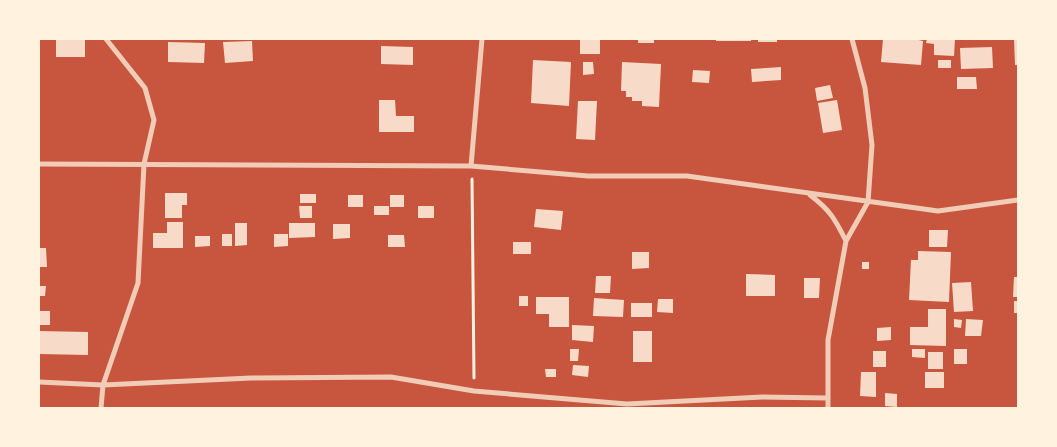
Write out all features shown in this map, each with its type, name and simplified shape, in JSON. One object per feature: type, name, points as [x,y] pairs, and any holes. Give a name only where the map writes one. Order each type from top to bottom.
[{"type":"street","points":[[101,408],[103,385],[138,283],[144,164],[154,120],[145,88],[106,39]]},
{"type":"street","points":[[472,166],[482,39]]},
{"type":"street","points":[[828,408],[828,340],[846,240],[868,202],[872,145],[865,88],[852,39]]},
{"type":"street","points":[[39,164],[472,166],[588,176],[688,176],[938,211],[1018,200]]},
{"type":"street","points":[[808,194],[823,205],[834,217],[846,240]]},
{"type":"street","points":[[39,382],[103,385],[250,378],[391,377],[474,391],[627,404],[762,397],[827,398]]},
{"type":"path","points":[[472,166],[474,391]]},
{"type":"building","points":[[56,39],[85,39],[85,57],[56,57]]},
{"type":"building","points":[[580,39],[600,39],[600,54],[580,54]]},
{"type":"building","points":[[638,39],[654,39],[654,43],[638,43]]},
{"type":"building","points":[[716,39],[751,39],[751,41],[716,41]]},
{"type":"building","points":[[758,39],[777,39],[777,42],[758,42]]},
{"type":"building","points":[[883,39],[914,39],[923,41],[921,65],[881,62]]},
{"type":"building","points":[[927,39],[955,39],[954,56],[934,55],[934,44],[926,43]]},
{"type":"building","points":[[1014,39],[1018,39],[1018,65],[1015,65]]},
{"type":"building","points":[[252,41],[253,61],[225,63],[223,42]]},
{"type":"building","points":[[168,42],[205,43],[204,63],[168,62]]},
{"type":"building","points":[[381,46],[413,47],[413,65],[381,64]]},
{"type":"building","points":[[992,47],[993,68],[961,69],[960,48]]},
{"type":"building","points":[[533,60],[571,62],[569,106],[531,103]]},
{"type":"building","points":[[938,60],[951,60],[951,68],[938,68]]},
{"type":"building","points":[[583,62],[593,62],[594,74],[583,75]]},
{"type":"building","points":[[622,62],[661,64],[659,107],[642,106],[642,101],[632,101],[632,97],[626,97],[626,91],[621,91]]},
{"type":"building","points":[[781,67],[781,80],[752,82],[751,69]]},
{"type":"building","points":[[693,70],[710,71],[709,83],[692,82]]},
{"type":"building","points":[[957,77],[976,77],[977,89],[957,89]]},
{"type":"building","points":[[830,85],[833,98],[817,101],[815,88]]},
{"type":"building","points":[[379,100],[395,100],[396,116],[414,116],[414,132],[379,132]]},
{"type":"building","points":[[837,100],[842,130],[823,133],[818,103]]},
{"type":"building","points":[[578,101],[597,101],[595,140],[576,139]]},
{"type":"building","points":[[165,193],[187,193],[187,205],[182,205],[182,218],[165,218]]},
{"type":"building","points":[[300,194],[316,194],[316,203],[300,203]]},
{"type":"building","points":[[348,195],[363,195],[363,207],[348,207]]},
{"type":"building","points":[[390,195],[404,195],[404,207],[390,207]]},
{"type":"building","points":[[299,206],[312,206],[312,218],[300,218]]},
{"type":"building","points":[[374,206],[389,206],[389,215],[374,215]]},
{"type":"building","points":[[418,206],[434,206],[434,218],[418,218]]},
{"type":"building","points":[[536,209],[563,211],[561,230],[534,227]]},
{"type":"building","points":[[167,222],[183,222],[183,248],[153,248],[153,233],[167,233]]},
{"type":"building","points":[[235,223],[247,223],[247,245],[235,246]]},
{"type":"building","points":[[289,223],[315,223],[315,237],[289,238]]},
{"type":"building","points":[[333,224],[350,224],[350,238],[333,239]]},
{"type":"building","points":[[929,230],[948,230],[947,247],[929,247]]},
{"type":"building","points":[[222,234],[232,234],[232,246],[222,246]]},
{"type":"building","points":[[274,234],[288,234],[288,246],[274,247]]},
{"type":"building","points":[[388,235],[404,235],[405,247],[388,247]]},
{"type":"building","points":[[195,236],[210,236],[210,246],[195,247]]},
{"type":"building","points":[[513,242],[531,242],[531,254],[513,254]]},
{"type":"building","points":[[39,248],[46,248],[47,267],[39,267]]},
{"type":"building","points":[[918,251],[951,252],[949,302],[909,300],[911,260],[918,260]]},
{"type":"building","points":[[632,252],[649,252],[649,268],[632,269]]},
{"type":"building","points":[[862,262],[869,262],[869,269],[862,269]]},
{"type":"building","points":[[746,274],[775,275],[775,296],[746,296]]},
{"type":"building","points":[[596,276],[611,276],[610,293],[595,293]]},
{"type":"building","points":[[1014,277],[1018,277],[1018,297],[1013,297]]},
{"type":"building","points":[[804,278],[820,278],[819,298],[804,298]]},
{"type":"building","points":[[971,282],[973,311],[954,312],[952,283]]},
{"type":"building","points":[[39,286],[46,286],[45,296],[39,296]]},
{"type":"building","points":[[519,296],[528,296],[528,306],[519,306]]},
{"type":"building","points":[[536,297],[569,297],[569,327],[549,327],[549,314],[536,314]]},
{"type":"building","points":[[594,298],[624,300],[623,317],[593,316]]},
{"type":"building","points":[[658,299],[673,299],[673,313],[657,312]]},
{"type":"building","points":[[1014,301],[1018,301],[1018,313],[1014,313]]},
{"type":"building","points":[[631,303],[652,303],[652,317],[631,317]]},
{"type":"building","points":[[928,309],[946,309],[946,346],[910,345],[910,327],[928,327]]},
{"type":"building","points":[[39,311],[50,311],[50,325],[39,325]]},
{"type":"building","points":[[954,319],[962,320],[961,328],[954,327]]},
{"type":"building","points":[[966,319],[983,320],[981,336],[965,336]]},
{"type":"building","points":[[572,325],[594,326],[593,342],[572,340]]},
{"type":"building","points":[[891,327],[891,340],[877,341],[877,328]]},
{"type":"building","points":[[39,331],[88,332],[88,355],[39,354]]},
{"type":"building","points":[[633,331],[652,331],[652,362],[633,362]]},
{"type":"building","points":[[570,349],[579,349],[578,361],[570,361]]},
{"type":"building","points":[[912,349],[925,349],[925,358],[912,357]]},
{"type":"building","points":[[954,349],[967,349],[967,364],[954,364]]},
{"type":"building","points":[[873,351],[886,351],[886,367],[873,367]]},
{"type":"building","points":[[928,352],[943,352],[943,369],[928,369]]},
{"type":"building","points":[[573,365],[589,366],[588,377],[572,375]]},
{"type":"building","points":[[545,369],[556,369],[556,377],[546,377]]},
{"type":"building","points":[[861,372],[876,372],[876,397],[860,396]]},
{"type":"building","points":[[925,372],[944,372],[944,388],[925,388]]},
{"type":"building","points":[[885,393],[897,394],[897,407],[885,406]]}]
